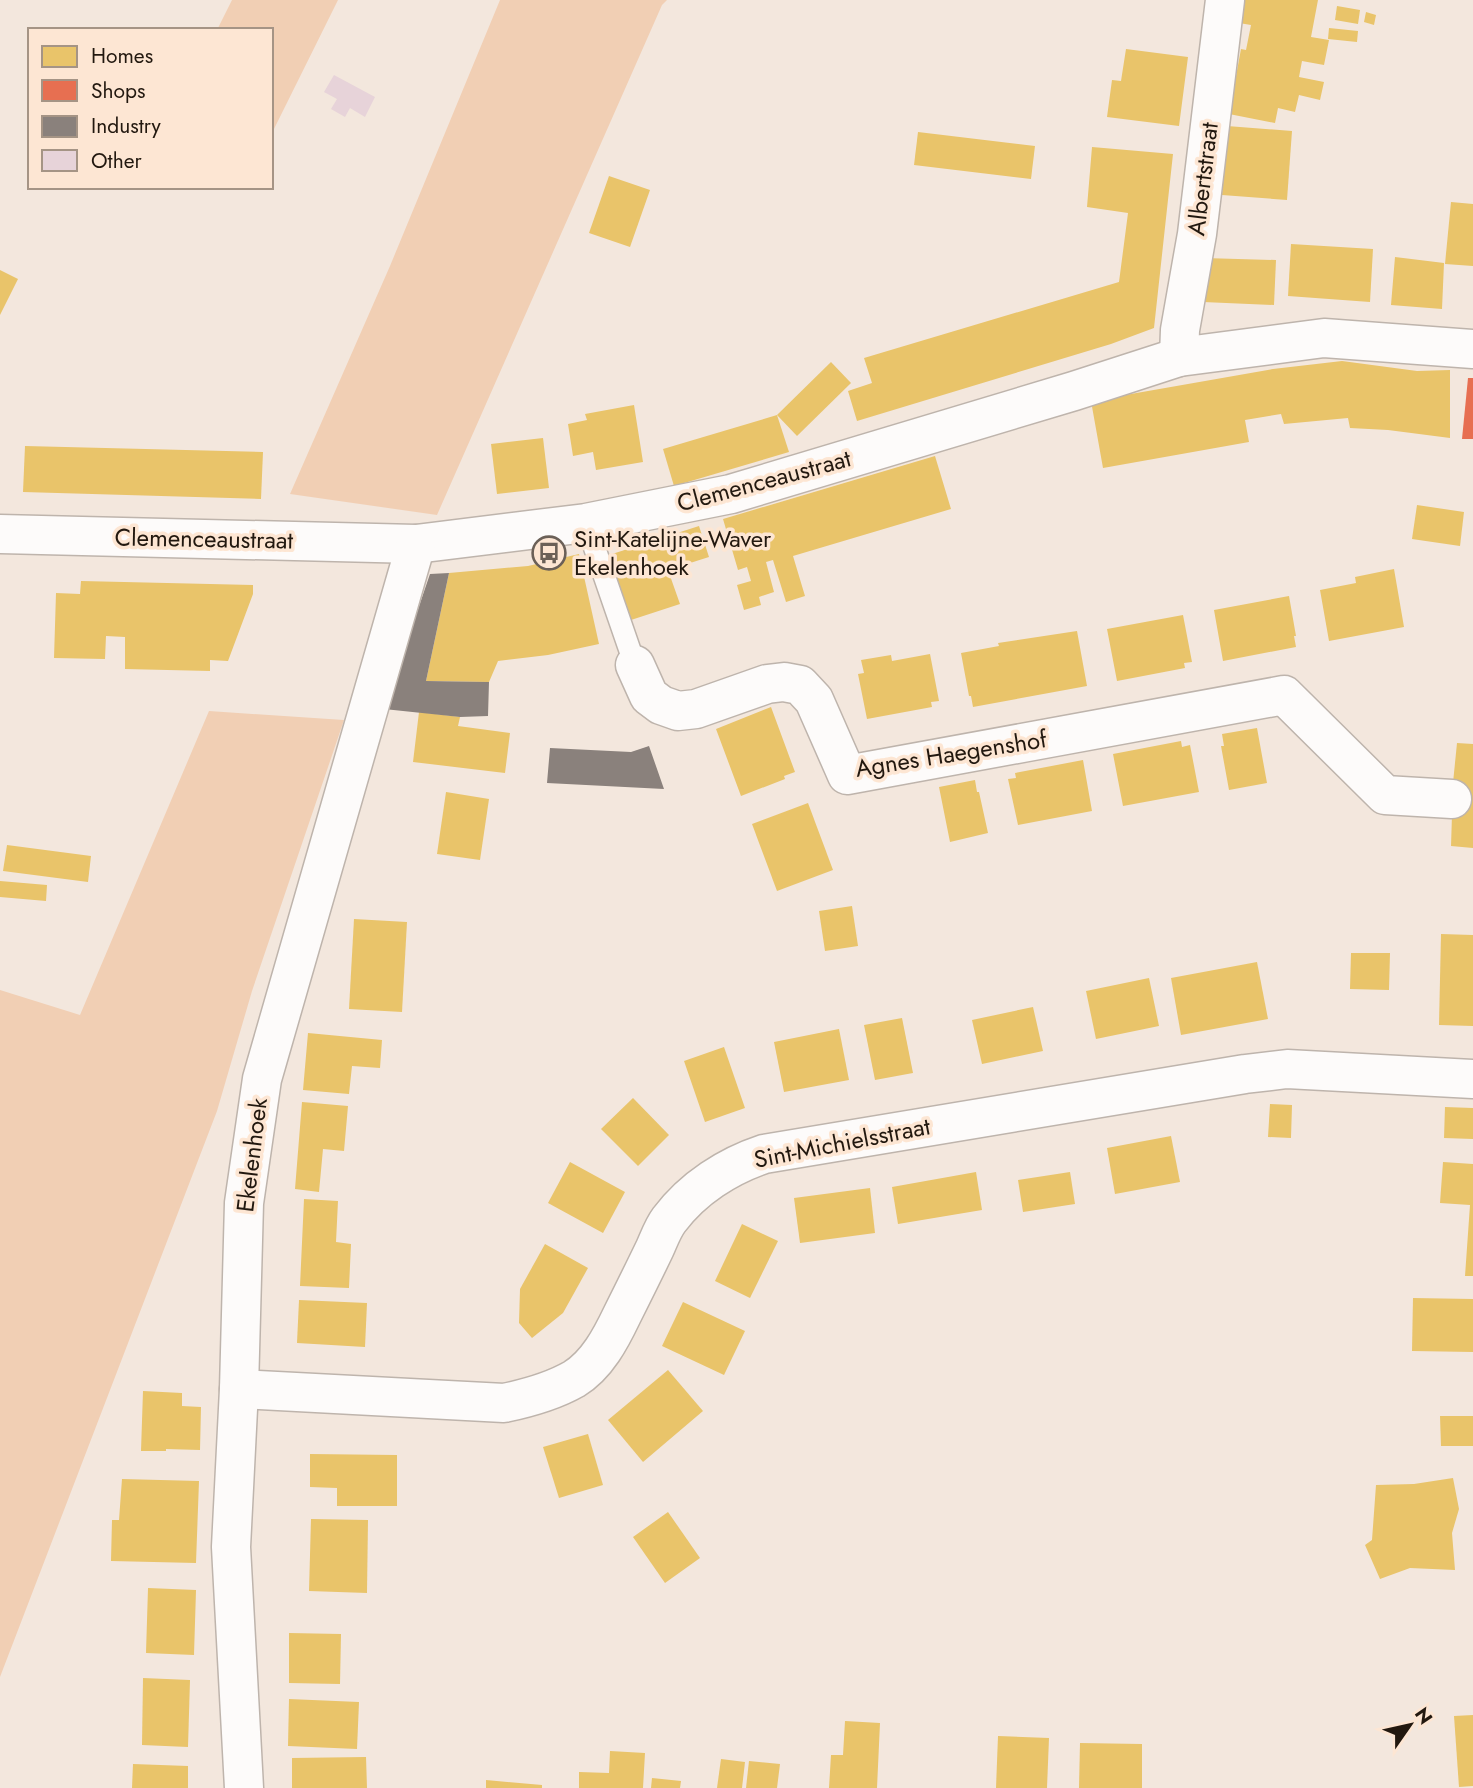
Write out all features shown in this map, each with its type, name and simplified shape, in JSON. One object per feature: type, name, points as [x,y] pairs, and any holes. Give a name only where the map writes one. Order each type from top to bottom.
[{"type":"street","name":"Albertstraat","points":[[1179,357],[1180,330],[1197,234],[1225,0]]},
{"type":"street","name":"Clemenceaustraat","points":[[0,534],[416,544],[586,523],[730,494],[1179,357],[1324,338],[1473,349]]},
{"type":"street","name":"Ekelenhoek","points":[[244,1788],[231,1547],[244,1203],[261,1079],[416,544]]},
{"type":"street","name":"Agnes Haegenshof","points":[[635,665],[649,696],[661,705],[678,711],[696,709],[767,684],[785,682],[800,685],[814,700],[847,775],[1284,695],[1385,795],[1452,799]]},
{"type":"street","name":"Sint-Michielsstraat","points":[[239,1389],[504,1403],[550,1390],[576,1378],[596,1359],[614,1331],[668,1221],[703,1186],[724,1171],[764,1154],[1245,1073],[1287,1069],[1473,1079]]},
{"type":"lane","name":"Agnes Haegenshof","points":[[586,523],[635,665]]},
{"type":"shaded area","points":[[232,0],[338,0],[273,131],[273,28],[218,28]]},
{"type":"shaded area","points":[[500,0],[667,0],[662,5],[437,515],[290,494],[390,266]]},
{"type":"shaded area","points":[[209,711],[344,720],[252,991],[217,1111],[0,1677],[0,990],[80,1015]]},
{"type":"building: Homes","points":[[1244,0],[1318,0],[1311,37],[1329,40],[1324,65],[1302,61],[1299,77],[1324,82],[1320,100],[1299,95],[1295,112],[1278,108],[1275,123],[1229,114],[1241,49],[1246,50],[1251,25],[1239,23]]},
{"type":"building: Homes","points":[[1337,6],[1360,10],[1358,24],[1335,20]]},
{"type":"building: Homes","points":[[1366,12],[1376,15],[1374,25],[1364,22]]},
{"type":"building: Homes","points":[[1329,28],[1358,31],[1357,42],[1328,39]]},
{"type":"building: Homes","points":[[1126,49],[1188,57],[1179,126],[1107,117],[1112,80],[1121,81]]},
{"type":"building: Homes","points":[[1227,126],[1292,131],[1287,200],[1222,195]]},
{"type":"building: Homes","points":[[918,132],[1035,146],[1031,179],[914,165]]},
{"type":"building: Homes","points":[[1092,147],[1173,154],[1154,328],[1111,344],[857,421],[848,391],[872,383],[864,358],[1119,282],[1128,213],[1087,207]]},
{"type":"building: Homes","points":[[609,176],[650,190],[630,247],[589,233]]},
{"type":"building: Homes","points":[[1451,202],[1473,204],[1473,266],[1445,264]]},
{"type":"building: Homes","points":[[1291,244],[1373,249],[1370,302],[1288,296]]},
{"type":"building: Homes","points":[[1395,257],[1444,263],[1442,309],[1391,305]]},
{"type":"building: Homes","points":[[1204,258],[1276,260],[1274,305],[1203,302]]},
{"type":"building: Homes","points":[[0,270],[18,279],[0,315]]},
{"type":"building: Homes","points":[[1342,361],[1417,371],[1450,370],[1450,438],[1350,428],[1348,418],[1284,424],[1281,414],[1245,420],[1249,442],[1103,468],[1091,401],[1273,369]]},
{"type":"building: Homes","points":[[831,362],[851,383],[797,436],[777,415]]},
{"type":"building: Homes","points":[[634,405],[643,462],[596,470],[593,452],[573,456],[568,424],[587,420],[585,414]]},
{"type":"building: Homes","points":[[777,415],[789,452],[674,486],[663,449]]},
{"type":"building: Homes","points":[[543,438],[549,488],[497,494],[491,444]]},
{"type":"building: Homes","points":[[25,446],[263,452],[261,499],[23,492]]},
{"type":"building: Homes","points":[[935,456],[951,509],[793,556],[805,596],[786,602],[773,560],[766,562],[774,592],[759,597],[761,605],[744,610],[737,585],[751,581],[747,567],[738,570],[723,519]]},
{"type":"building: Homes","points":[[1417,505],[1464,512],[1460,546],[1412,539]]},
{"type":"building: Homes","points":[[699,526],[709,557],[668,570],[680,604],[631,620],[609,555]]},
{"type":"building: Homes","points":[[579,554],[599,644],[548,655],[498,661],[489,682],[426,681],[449,573],[528,566]]},
{"type":"building: Homes","points":[[1394,569],[1404,627],[1329,641],[1320,590],[1356,583],[1355,577]]},
{"type":"building: Homes","points":[[81,581],[253,585],[253,594],[228,661],[210,660],[210,671],[125,669],[125,637],[106,636],[105,659],[54,658],[56,593],[80,594]]},
{"type":"building: Homes","points":[[1289,596],[1296,647],[1223,661],[1214,610]]},
{"type":"building: Homes","points":[[1183,615],[1192,662],[1184,663],[1185,668],[1117,681],[1107,629]]},
{"type":"building: Homes","points":[[1077,631],[1087,686],[973,707],[961,653],[999,646],[998,643]]},
{"type":"building: Homes","points":[[930,654],[939,701],[931,702],[932,707],[867,719],[858,674],[864,673],[861,660],[891,655],[892,661]]},
{"type":"building: Homes","points":[[771,707],[795,772],[784,776],[785,779],[741,796],[716,729]]},
{"type":"building: Homes","points":[[419,712],[460,717],[458,726],[510,733],[505,773],[413,762]]},
{"type":"building: Homes","points":[[1257,728],[1267,783],[1229,790],[1221,746],[1224,746],[1222,734]]},
{"type":"building: Homes","points":[[1181,741],[1182,747],[1190,745],[1199,792],[1123,806],[1113,754]]},
{"type":"building: Homes","points":[[1457,743],[1473,744],[1473,848],[1451,846]]},
{"type":"building: Homes","points":[[1083,760],[1092,811],[1018,825],[1008,779],[1016,778],[1015,773]]},
{"type":"building: Homes","points":[[975,780],[988,833],[950,842],[939,787]]},
{"type":"building: Homes","points":[[446,792],[489,799],[480,860],[437,854]]},
{"type":"building: Homes","points":[[808,803],[833,870],[777,891],[752,824]]},
{"type":"building: Homes","points":[[7,845],[91,856],[88,882],[3,871]]},
{"type":"building: Homes","points":[[0,881],[47,885],[46,901],[0,897]]},
{"type":"building: Homes","points":[[852,906],[858,946],[825,951],[819,911]]},
{"type":"building: Homes","points":[[354,919],[407,922],[402,1012],[349,1009]]},
{"type":"building: Homes","points":[[1441,934],[1473,935],[1473,1026],[1439,1025]]},
{"type":"building: Homes","points":[[1351,953],[1390,953],[1389,990],[1350,989]]},
{"type":"building: Homes","points":[[1257,962],[1268,1019],[1181,1035],[1171,978]]},
{"type":"building: Homes","points":[[1149,978],[1159,1026],[1096,1039],[1086,991]]},
{"type":"building: Homes","points":[[1033,1007],[1043,1051],[982,1064],[972,1020]]},
{"type":"building: Homes","points":[[902,1018],[913,1073],[875,1080],[864,1025]]},
{"type":"building: Homes","points":[[839,1029],[849,1080],[784,1092],[774,1042]]},
{"type":"building: Homes","points":[[308,1033],[382,1040],[380,1068],[352,1066],[349,1094],[303,1090]]},
{"type":"building: Homes","points":[[724,1047],[745,1108],[705,1122],[684,1061]]},
{"type":"building: Homes","points":[[633,1098],[669,1135],[638,1166],[601,1129]]},
{"type":"building: Homes","points":[[302,1102],[348,1106],[344,1151],[323,1149],[319,1192],[295,1189]]},
{"type":"building: Homes","points":[[1270,1104],[1292,1105],[1291,1138],[1268,1137]]},
{"type":"building: Homes","points":[[1445,1107],[1473,1108],[1473,1139],[1444,1138]]},
{"type":"building: Homes","points":[[1171,1136],[1180,1182],[1115,1194],[1107,1148]]},
{"type":"building: Homes","points":[[570,1162],[625,1192],[603,1233],[548,1203]]},
{"type":"building: Homes","points":[[1443,1162],[1473,1164],[1473,1276],[1465,1276],[1470,1205],[1440,1203]]},
{"type":"building: Homes","points":[[976,1172],[982,1210],[898,1224],[892,1187]]},
{"type":"building: Homes","points":[[1070,1172],[1075,1204],[1023,1212],[1018,1180]]},
{"type":"building: Homes","points":[[870,1188],[875,1233],[800,1243],[794,1198]]},
{"type":"building: Homes","points":[[304,1199],[338,1201],[336,1242],[351,1244],[349,1288],[300,1286]]},
{"type":"building: Homes","points":[[742,1224],[778,1241],[750,1298],[715,1281]]},
{"type":"building: Homes","points":[[545,1244],[588,1268],[563,1313],[532,1338],[519,1323],[520,1289]]},
{"type":"building: Homes","points":[[1413,1298],[1473,1299],[1473,1352],[1412,1351]]},
{"type":"building: Homes","points":[[299,1300],[367,1303],[365,1347],[297,1343]]},
{"type":"building: Homes","points":[[683,1302],[745,1331],[724,1375],[662,1346]]},
{"type":"building: Homes","points":[[668,1370],[703,1411],[643,1462],[608,1420]]},
{"type":"building: Homes","points":[[143,1391],[182,1393],[182,1406],[201,1407],[200,1450],[141,1451]]},
{"type":"building: Homes","points":[[1440,1416],[1473,1416],[1473,1446],[1441,1446]]},
{"type":"building: Homes","points":[[588,1434],[603,1485],[559,1498],[543,1447]]},
{"type":"building: Homes","points":[[310,1454],[397,1455],[397,1506],[337,1506],[337,1488],[310,1487]]},
{"type":"building: Homes","points":[[1453,1478],[1459,1509],[1452,1533],[1455,1570],[1410,1568],[1380,1579],[1365,1545],[1372,1540],[1376,1485],[1414,1484]]},
{"type":"building: Homes","points":[[122,1479],[199,1481],[196,1563],[111,1561],[112,1520],[119,1520]]},
{"type":"building: Homes","points":[[668,1512],[700,1558],[665,1583],[633,1537]]},
{"type":"building: Homes","points":[[311,1519],[368,1520],[367,1593],[309,1591]]},
{"type":"building: Homes","points":[[148,1588],[196,1590],[194,1655],[146,1653]]},
{"type":"building: Homes","points":[[289,1633],[341,1634],[340,1684],[289,1683]]},
{"type":"building: Homes","points":[[143,1678],[190,1680],[188,1747],[142,1745]]},
{"type":"building: Homes","points":[[289,1699],[359,1702],[357,1749],[288,1746]]},
{"type":"building: Homes","points":[[1473,1715],[1473,1786],[1459,1787],[1454,1716]]},
{"type":"building: Homes","points":[[845,1721],[880,1723],[877,1788],[829,1788],[831,1755],[843,1755]]},
{"type":"building: Homes","points":[[998,1736],[1049,1738],[1047,1788],[996,1788]]},
{"type":"building: Homes","points":[[1080,1743],[1142,1744],[1142,1788],[1079,1788]]},
{"type":"building: Homes","points":[[610,1751],[645,1753],[643,1788],[579,1788],[579,1772],[609,1773]]},
{"type":"building: Homes","points":[[366,1757],[367,1788],[292,1788],[292,1758]]},
{"type":"building: Homes","points":[[721,1759],[745,1762],[742,1788],[717,1788]]},
{"type":"building: Homes","points":[[749,1761],[780,1764],[777,1788],[746,1788]]},
{"type":"building: Homes","points":[[133,1764],[188,1766],[188,1788],[132,1788]]},
{"type":"building: Homes","points":[[652,1778],[681,1781],[680,1788],[651,1788]]},
{"type":"building: Homes","points":[[486,1780],[542,1785],[542,1788],[486,1788]]},
{"type":"building: Shops","points":[[1468,378],[1473,378],[1473,439],[1462,439]]},
{"type":"building: Industry","points":[[449,573],[426,681],[489,682],[488,716],[460,717],[384,709],[430,574]]},
{"type":"building: Industry","points":[[649,746],[664,789],[547,783],[550,748],[631,752]]},
{"type":"building: Other","points":[[334,75],[375,97],[365,117],[350,108],[345,117],[331,109],[337,99],[324,92]]},
{"type":"place","name":"Sint-Katelijne-Waver Ekelenhoek","points":[[549,553]]}]
